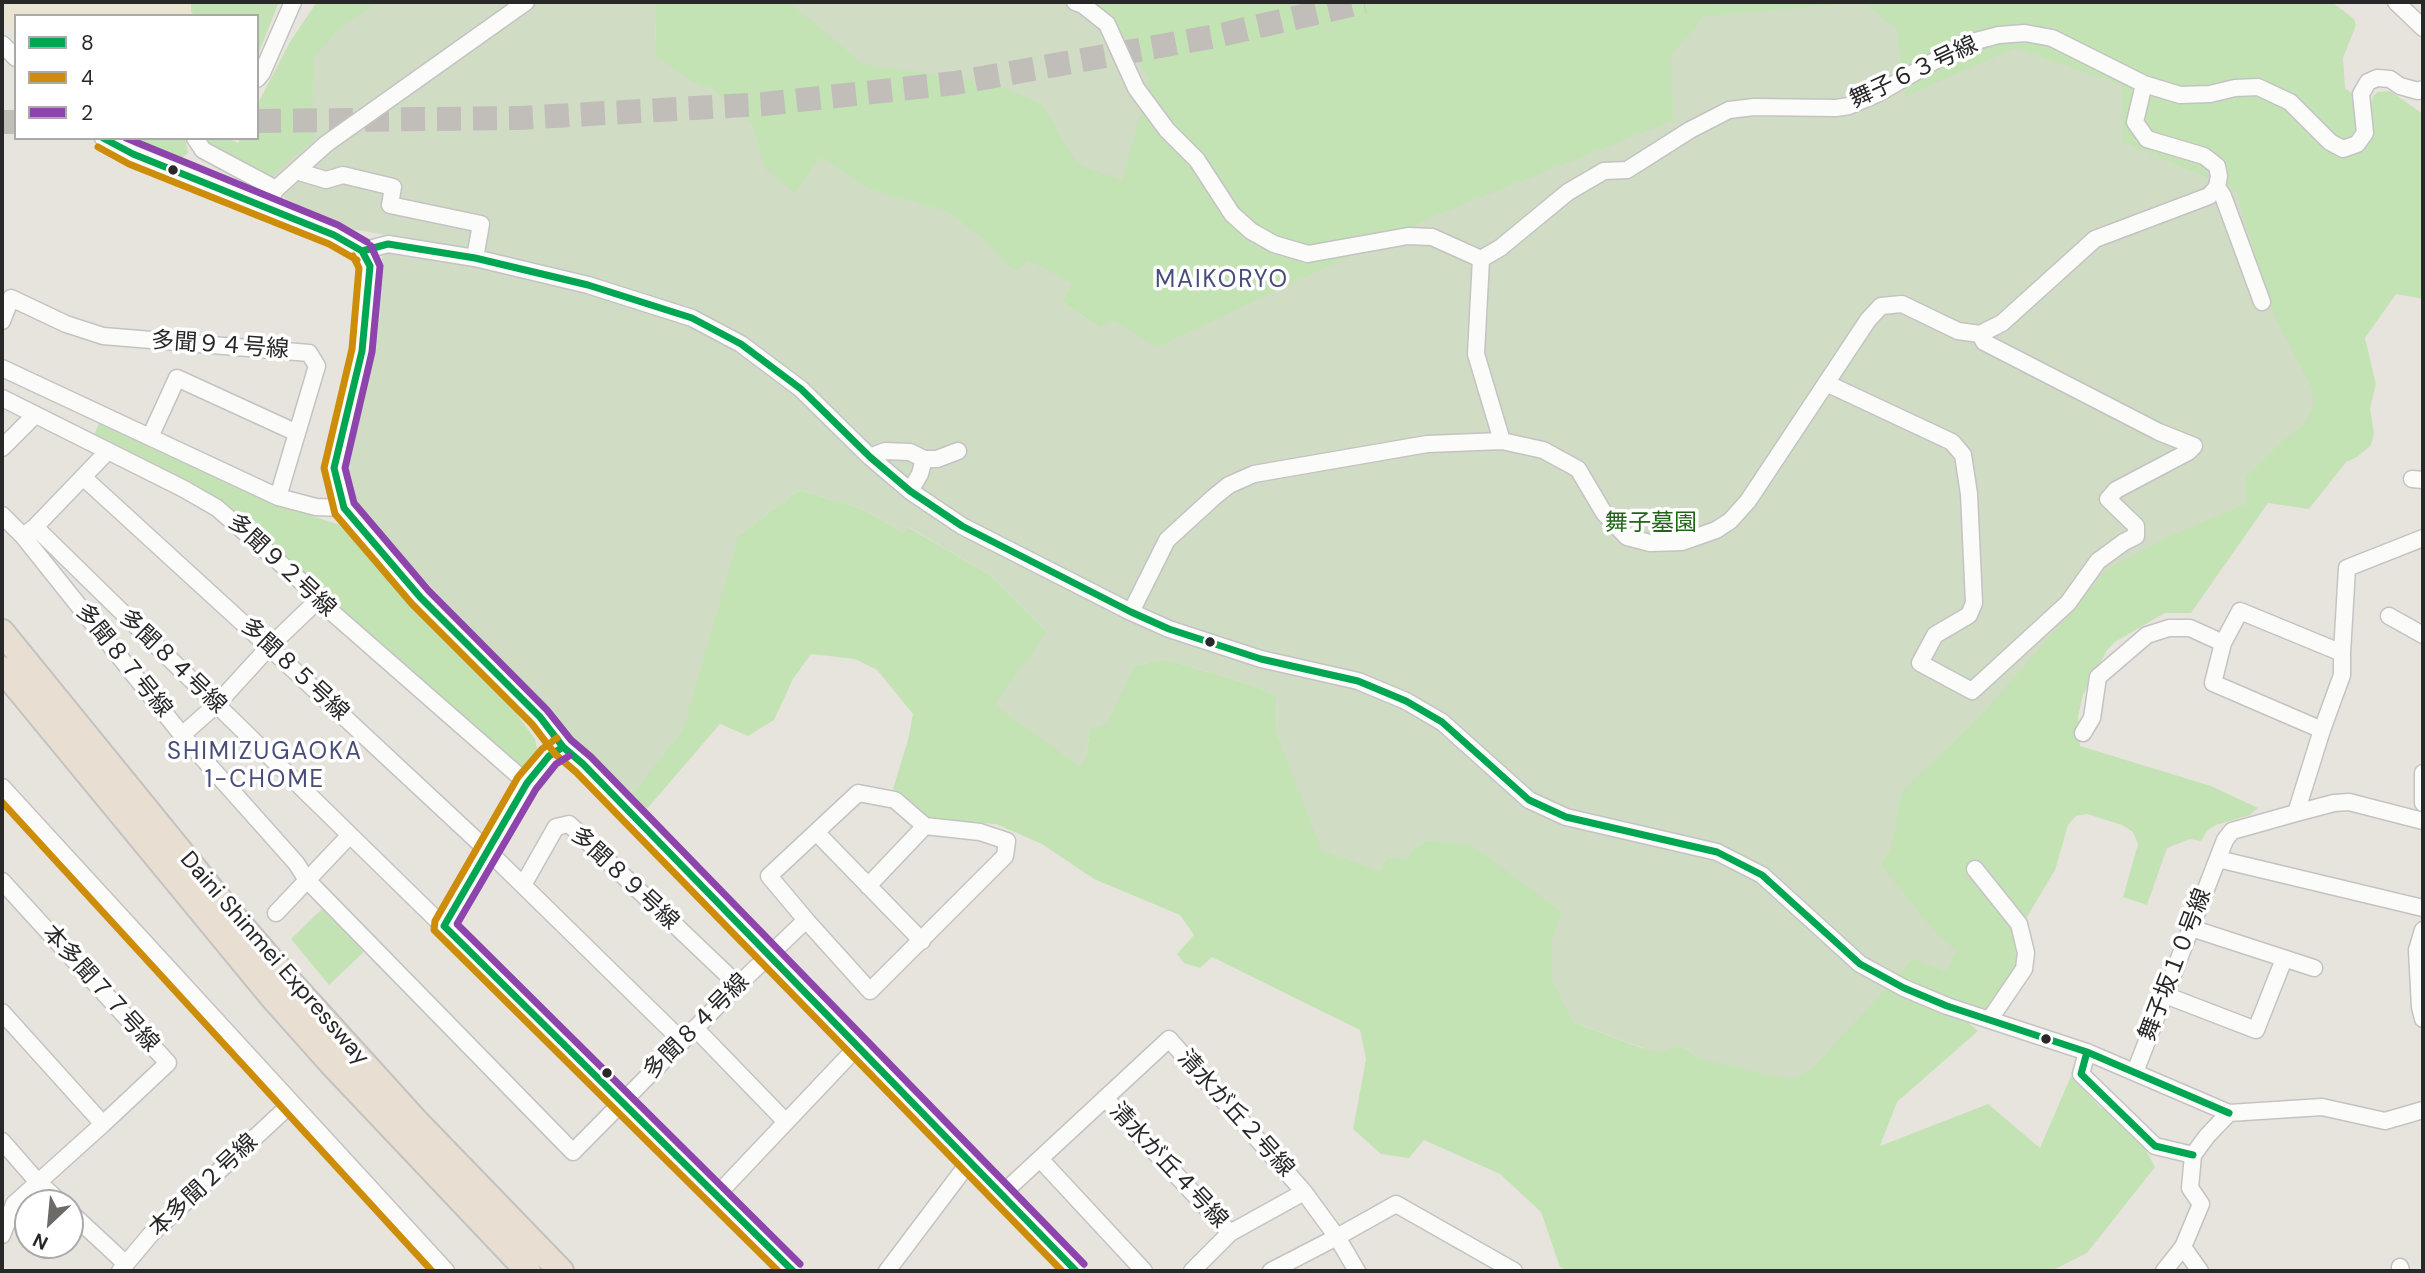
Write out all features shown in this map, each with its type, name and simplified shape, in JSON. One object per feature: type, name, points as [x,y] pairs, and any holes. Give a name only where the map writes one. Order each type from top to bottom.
[{"type":"highway","name":"Daini Shinmei Expressway","points":[[2,632],[290,982],[424,1130],[561,1271]]},
{"type":"highway","name":"Daini Shinmei Expressway","points":[[2,669],[274,999],[340,1074],[528,1271]]},
{"type":"street","points":[[259,77],[293,2]]},
{"type":"street","points":[[265,208],[276,189],[326,144],[526,2]]},
{"type":"street","points":[[1075,2],[1107,24],[1136,88],[1167,131],[1197,160],[1232,214],[1251,231],[1274,244],[1308,254],[1408,236],[1432,237],[1481,260],[1476,354],[1502,441]]},
{"type":"street","points":[[2396,2],[2423,28]]},
{"type":"street","name":"舞子６３号線","points":[[1481,260],[1500,248],[1568,192],[1604,171],[1627,170],[1690,130],[1729,110],[1754,107],[1849,106],[1877,94],[1964,44],[1998,36],[2025,33],[2052,38],[2144,84],[2180,95],[2258,87],[2290,102],[2330,142],[2343,149],[2357,144],[2365,133],[2361,94],[2368,82],[2377,78],[2390,79],[2400,86],[2418,91],[2423,89]]},
{"type":"street","points":[[1131,612],[1167,540],[1229,485],[1254,474],[1427,444],[1502,441],[1543,450],[1578,470],[1604,513],[1627,537],[1650,543],[1682,542],[1716,530],[1730,521],[1748,501],[1868,320],[1881,306],[1902,304],[1958,331],[1980,334],[2002,323],[2095,239],[2209,196],[2217,187],[2217,166],[2204,156],[2147,139],[2135,122],[2144,84]]},
{"type":"street","points":[[107,140],[133,154],[334,235],[362,251],[388,244],[475,258],[587,285],[692,318],[741,344],[802,389],[870,457],[910,491],[962,526],[1169,629],[1261,659],[1358,681],[1406,701],[1442,722],[1529,800],[1566,817],[1717,852],[1762,875],[1860,964],[1903,988],[1947,1006],[2087,1052],[2229,1113],[2322,1107],[2385,1121],[2423,1110]]},
{"type":"street","points":[[196,140],[203,150],[276,189]]},
{"type":"street","points":[[296,171],[326,180],[343,175],[393,187],[390,205],[481,224],[475,258]]},
{"type":"street","points":[[2217,187],[2223,196],[2262,302]]},
{"type":"street","name":"多聞８４号線","points":[[2,515],[29,532],[216,705],[623,1102],[769,955],[583,764],[563,747],[540,718],[420,597],[344,508],[334,468],[362,351],[370,266],[362,251]]},
{"type":"street","name":"多聞９４号線","points":[[2,321],[11,298],[66,324],[103,336],[310,353],[317,366],[278,497]]},
{"type":"street","points":[[1826,383],[1952,442],[1963,455],[1969,494],[1975,603],[1969,615],[1935,635],[1920,663],[1972,691],[2068,603],[2098,561],[2136,536],[2136,526],[2108,499],[2116,489],[2188,452],[2194,446],[2159,432],[1984,342],[1980,334]]},
{"type":"street","points":[[2,368],[278,497],[316,507],[344,508]]},
{"type":"street","points":[[149,437],[177,378],[297,433]]},
{"type":"street","name":"多聞９２号線","points":[[2,398],[217,508],[527,783]]},
{"type":"street","points":[[2,448],[35,415]]},
{"type":"street","points":[[870,457],[886,451],[910,452],[924,459],[937,459],[958,451]]},
{"type":"street","points":[[29,532],[107,452]]},
{"type":"street","points":[[910,491],[920,474],[924,459]]},
{"type":"street","name":"多聞８５号線","points":[[83,477],[487,850],[682,1041]]},
{"type":"street","name":"多聞８７号線","points":[[29,532],[182,735],[296,863],[307,880],[573,1152],[623,1102]]},
{"type":"street","points":[[2296,813],[2342,675],[2347,568],[2423,538]]},
{"type":"street","points":[[182,735],[216,705],[318,600]]},
{"type":"street","points":[[2322,730],[2213,683],[2223,643],[2239,611],[2342,653]]},
{"type":"street","points":[[2389,616],[2423,635]]},
{"type":"street","points":[[2083,733],[2092,718],[2098,677],[2147,635],[2169,628],[2190,628],[2223,643]]},
{"type":"street","points":[[444,926],[527,783],[549,756],[563,747]]},
{"type":"street","points":[[2423,773],[2423,803]]},
{"type":"street","points":[[2,787],[446,1271]]},
{"type":"street","points":[[858,793],[894,800],[925,826],[980,832],[1007,841],[1005,856],[870,991],[769,876],[858,793]]},
{"type":"street","name":"舞子坂１０号線","points":[[2135,1072],[2225,840],[2232,831],[2334,803],[2349,802],[2423,821]]},
{"type":"street","name":"多聞８９号線","points":[[523,884],[556,827],[569,824],[738,985]]},
{"type":"street","points":[[868,886],[925,826]]},
{"type":"street","points":[[816,832],[922,941]]},
{"type":"street","points":[[276,913],[350,835]]},
{"type":"street","name":"舞子坂１０号線","points":[[2218,859],[2423,908]]},
{"type":"street","points":[[1975,869],[2019,924],[2026,953],[2024,969],[1990,1019]]},
{"type":"street","name":"本多聞７７号線","points":[[2,881],[167,1063],[14,1204],[2,1235]]},
{"type":"street","points":[[806,920],[769,955],[1076,1271]]},
{"type":"street","points":[[2191,928],[2314,968]]},
{"type":"street","points":[[2423,930],[2417,950],[2423,1019]]},
{"type":"street","points":[[2165,995],[2256,1030],[2284,959]]},
{"type":"street","points":[[2,1012],[103,1124]]},
{"type":"street","points":[[695,1028],[786,1122]]},
{"type":"street","name":"清水が丘２号線","points":[[1002,1194],[1169,1039],[1304,1192],[1337,1237],[1357,1271]]},
{"type":"street","points":[[717,1195],[858,1046]]},
{"type":"street","points":[[2087,1052],[2081,1074],[2155,1146],[2193,1155]]},
{"type":"street","name":"清水が丘４号線","points":[[1105,1098],[1230,1234]]},
{"type":"street","points":[[623,1102],[793,1271]]},
{"type":"street","name":"本多聞２号線","points":[[122,1267],[151,1234],[291,1104]]},
{"type":"street","points":[[2164,1271],[2183,1247],[2202,1204],[2190,1188],[2193,1155],[2229,1113]]},
{"type":"street","points":[[2,1141],[46,1189]]},
{"type":"street","points":[[1040,1159],[1144,1271]]},
{"type":"street","points":[[887,1271],[970,1161]]},
{"type":"street","points":[[1192,1271],[1230,1234],[1304,1192]]},
{"type":"street","points":[[1271,1271],[1396,1204],[1514,1271]]},
{"type":"street","points":[[84,1227],[122,1267]]},
{"type":"street","points":[[2183,1247],[2200,1271]]},
{"type":"shaded area","points":[[2,2],[211,2],[226,14],[14,14],[14,32],[2,20]]},
{"type":"green space","points":[[191,2],[279,2],[259,52],[259,14],[193,14]]},
{"type":"green space","points":[[317,2],[593,2],[268,178],[211,150],[202,140],[232,140],[238,143],[239,140],[259,140],[259,101],[291,40]]},
{"type":"green space","name":"舞子墓園","points":[[377,2],[655,2],[656,56],[693,82],[713,89],[753,126],[765,168],[795,193],[820,157],[869,189],[949,212],[1017,270],[1028,260],[1072,283],[1062,302],[1099,327],[1115,321],[1157,347],[1439,214],[1674,120],[1670,57],[1703,17],[1863,2],[1897,29],[1906,96],[2015,48],[2122,85],[2123,142],[2237,193],[2269,305],[2313,390],[2314,407],[2303,426],[2283,440],[2246,477],[2246,504],[2168,537],[2109,568],[1979,718],[1902,792],[1890,851],[1881,864],[1935,932],[1957,951],[1946,972],[1913,959],[1813,1068],[1793,1080],[1707,1060],[1682,1046],[1666,1052],[1654,1052],[1573,1022],[1552,981],[1552,939],[1562,912],[1471,845],[1428,840],[1412,850],[1408,860],[1389,858],[1381,871],[1322,851],[1277,736],[1276,695],[1246,683],[1164,659],[1134,666],[1107,724],[1090,730],[1086,757],[1081,767],[994,705],[1047,632],[990,575],[909,527],[903,533],[863,509],[799,490],[739,535],[683,730],[631,797],[372,523],[351,491],[345,470],[374,327],[385,235],[346,228],[286,199],[268,178],[314,139],[312,106],[315,55],[339,29]]},
{"type":"green space","points":[[655,2],[2332,2],[2354,19],[2356,25],[2343,58],[2345,88],[2370,107],[2373,96],[2378,92],[2390,91],[2423,114],[2423,299],[2396,294],[2365,338],[2376,384],[2370,408],[2374,433],[2371,445],[2346,462],[2309,509],[2268,503],[2191,613],[2165,613],[2115,642],[2107,650],[2083,695],[2078,717],[2080,746],[2211,786],[2258,808],[2250,815],[2216,825],[2207,831],[2201,841],[2190,839],[2167,848],[2147,905],[2123,897],[2138,844],[2133,832],[2122,825],[2087,814],[2076,816],[2068,825],[2055,870],[2024,922],[2021,963],[1986,1013],[1944,999],[1892,976],[1099,327],[1062,302],[1071,283],[783,213],[656,56]]},
{"type":"green space","points":[[789,2],[1089,2],[1110,13],[1150,80],[1122,180],[1078,165],[1042,105],[998,85],[863,64]]},
{"type":"green space","points":[[185,140],[188,153],[179,160],[142,141]]},
{"type":"green space","points":[[99,423],[263,500],[343,526],[508,702],[535,739],[538,753],[524,773],[327,602],[329,598],[276,550],[93,437]]},
{"type":"green space","points":[[345,470],[739,535],[799,490],[863,509],[903,533],[908,527],[990,575],[1047,632],[1032,654],[1086,757],[1090,730],[1120,694],[1134,666],[1164,659],[1246,683],[1276,695],[1277,736],[1389,858],[1412,850],[1428,840],[1565,853],[1573,1022],[1642,1048],[1666,1052],[1670,1048],[1682,1046],[1696,1056],[1735,1065],[1757,934],[1958,1014],[1978,1031],[1897,1102],[1880,1146],[1988,1104],[2040,1148],[2071,1076],[2100,1107],[2132,1125],[2155,1167],[2087,1253],[2051,1271],[1568,1271],[1560,1267],[1541,1212],[1500,1174],[1424,1140],[1409,1158],[1381,1154],[1353,1129],[1366,1059],[1360,1030],[1212,957],[1200,968],[1184,963],[1177,954],[1194,935],[1180,915],[1094,879],[1042,844],[996,824],[928,819],[893,789],[913,714],[877,670],[855,659],[811,654],[793,679],[774,720],[748,736],[720,724],[646,810],[535,698],[368,519],[351,491]]},
{"type":"green space","points":[[326,905],[367,949],[329,985],[291,939]]},
{"type":"tunnel","points":[[259,121],[519,118],[764,104],[955,83],[1216,36],[1364,2]]},
{"type":"tunnel","points":[[2,122],[14,122]]},
{"type":"transit line","name":"8","points":[[107,140],[133,154],[334,235],[362,251]]},
{"type":"transit line","name":"2","points":[[131,140],[338,225],[367,242]]},
{"type":"transit line","name":"4","points":[[98,147],[129,164],[329,244],[357,260]]},
{"type":"transit line","name":"8","points":[[362,251],[388,244],[475,258],[588,285],[692,318],[741,344],[801,389],[870,457],[910,491],[962,526],[1169,629],[1261,659],[1358,681],[1406,701],[1442,722],[1529,800],[1566,817],[1717,852],[1762,875],[1860,964],[1904,988],[1947,1006],[2087,1052],[2229,1113]]},
{"type":"transit line","name":"2","points":[[371,246],[380,266],[372,352],[345,468],[354,503],[428,590],[547,710],[571,740],[591,757],[1084,1264]]},
{"type":"transit line","name":"8","points":[[362,251],[370,266],[362,351],[334,468],[344,508],[420,597],[540,717],[563,747],[583,764],[1076,1271]]},
{"type":"transit line","name":"4","points":[[353,256],[359,268],[352,349],[324,468],[335,514],[412,604],[532,724],[555,754],[576,772],[1062,1271]]},
{"type":"transit line","name":"4","points":[[557,738],[542,749],[518,777],[435,921],[434,930],[778,1271]]},
{"type":"transit line","name":"8","points":[[563,747],[549,756],[527,783],[444,926],[793,1271]]},
{"type":"transit line","name":"2","points":[[569,756],[556,764],[536,789],[457,924],[800,1264]]},
{"type":"transit line","name":"4","points":[[2,802],[432,1271]]},
{"type":"transit line","name":"8","points":[[2087,1052],[2081,1074],[2155,1146],[2193,1155]]},
{"type":"district","name":"MAIKORYO","points":[[1222,281]]},
{"type":"district","name":"SHIMIZUGAOKA 1-CHOME","points":[[265,767]]}]
